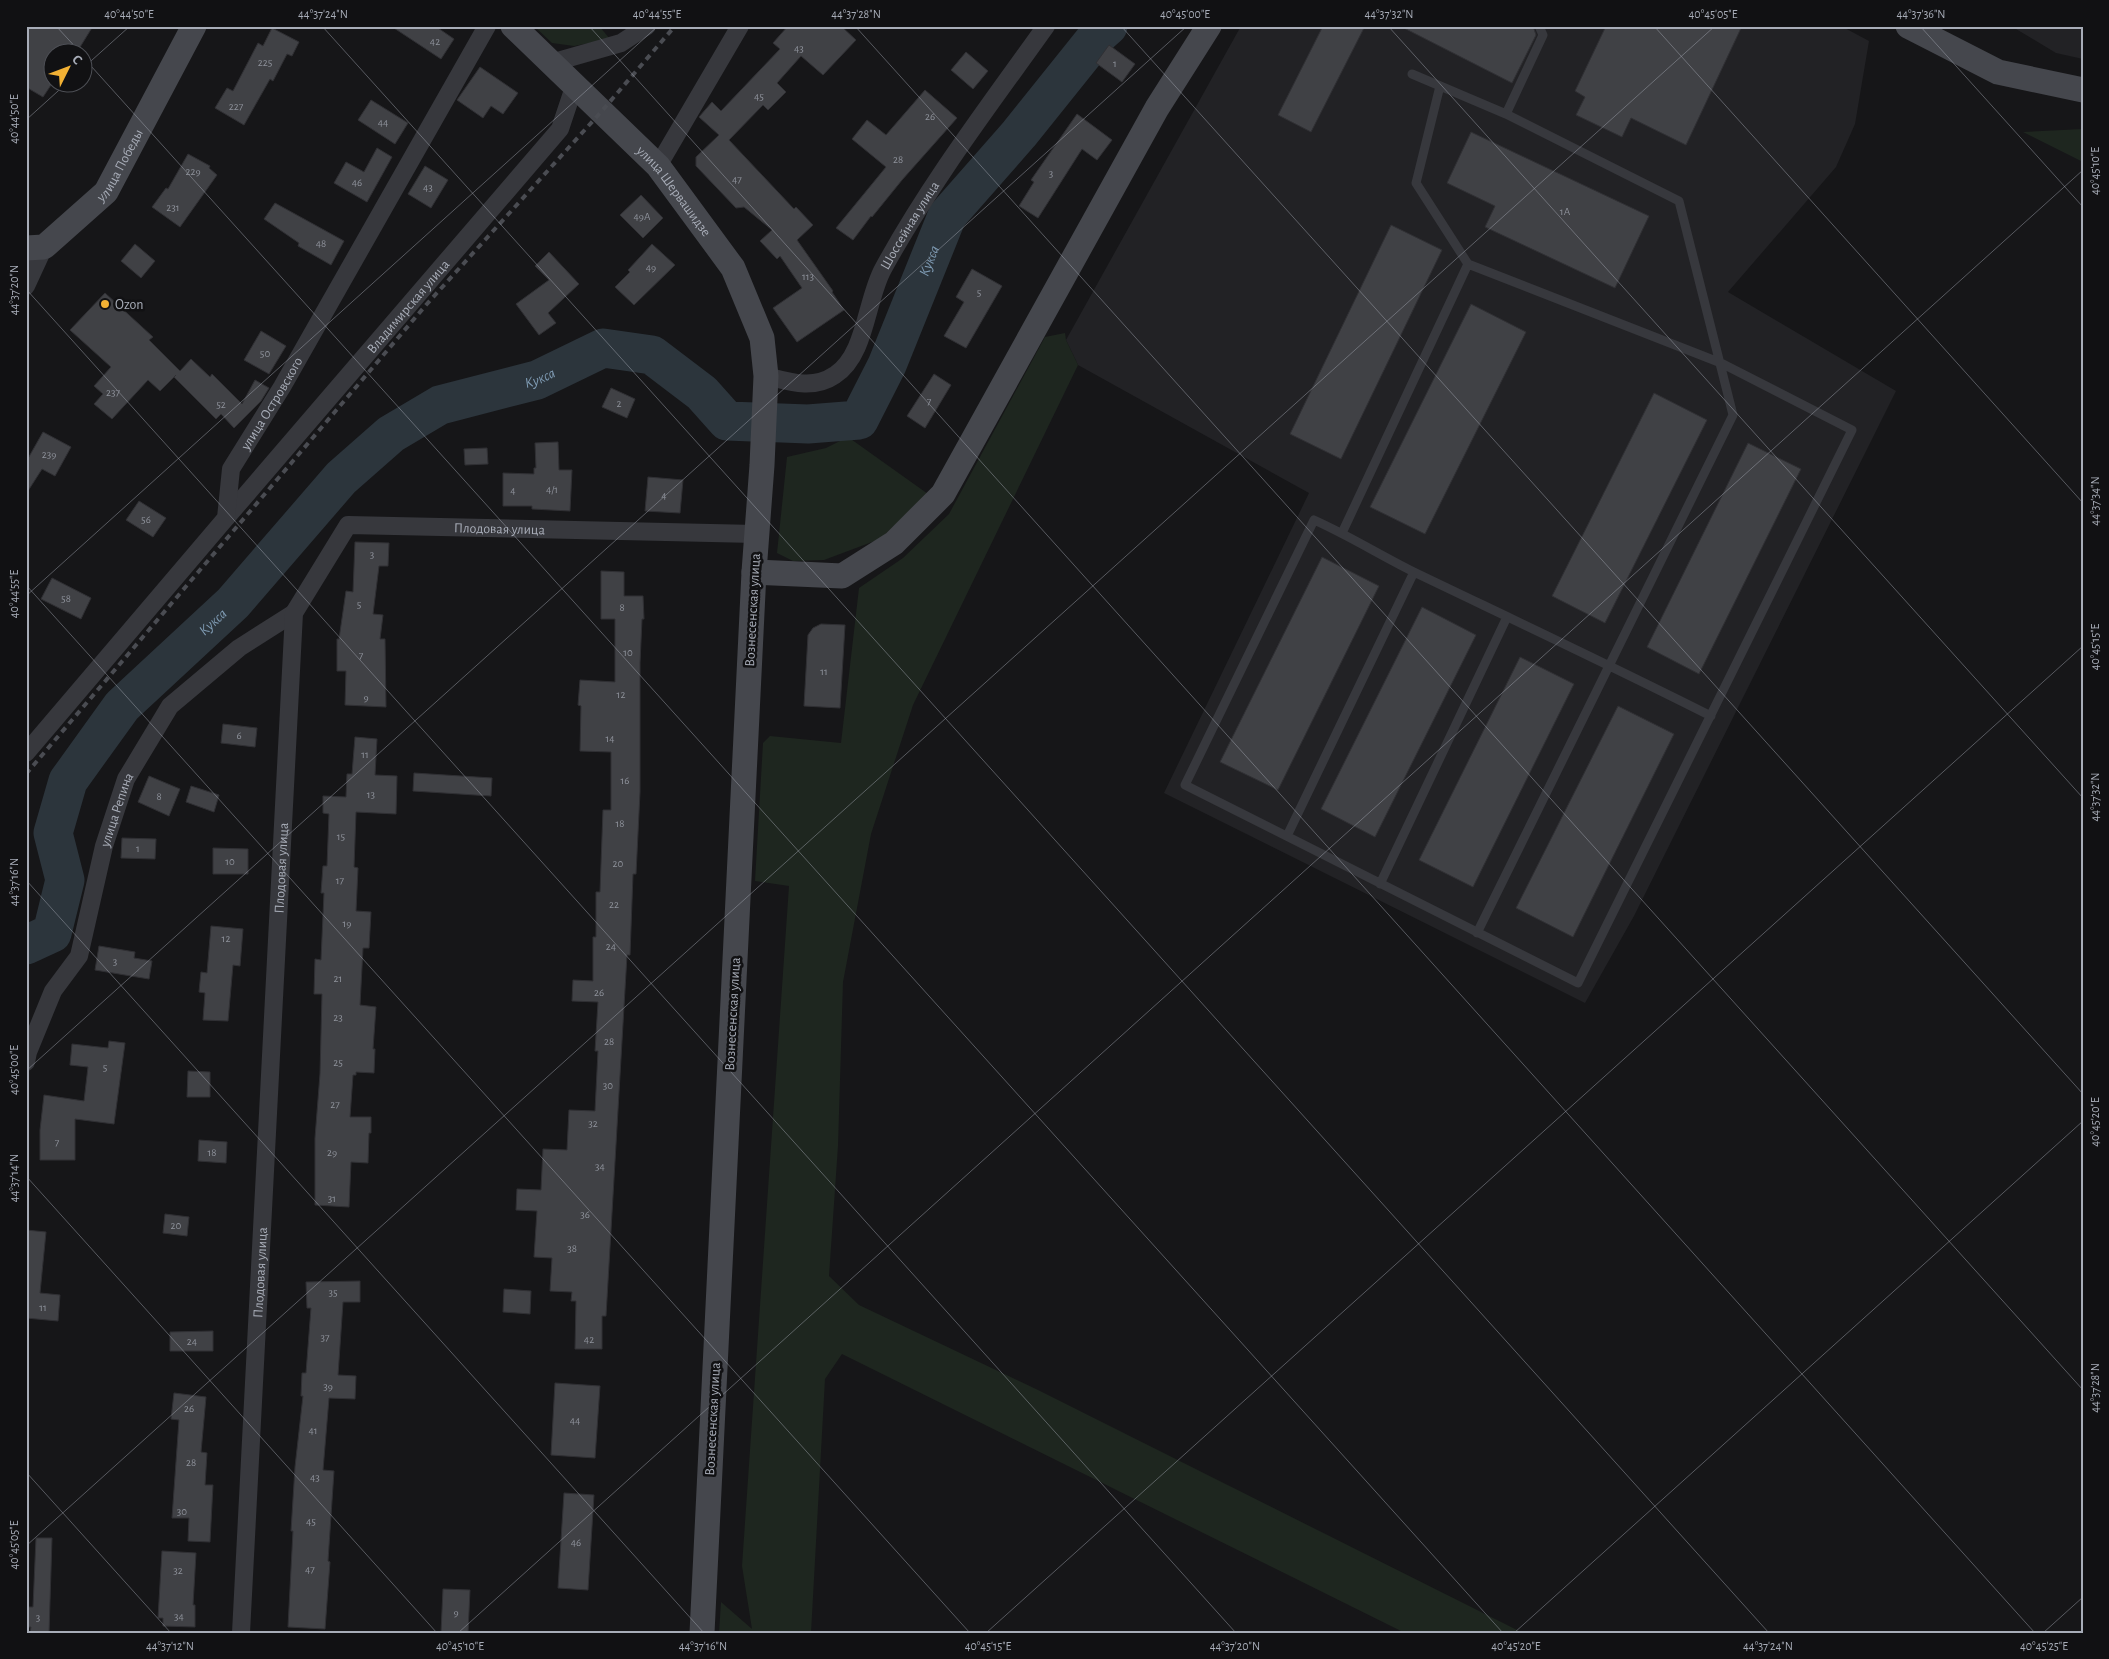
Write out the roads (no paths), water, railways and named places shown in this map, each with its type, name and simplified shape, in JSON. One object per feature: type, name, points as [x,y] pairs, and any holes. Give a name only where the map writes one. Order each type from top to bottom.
[{"type":"street","name":"улица Победы","points":[[26,286],[35,247],[106,192],[194,26]]},
{"type":"street","name":"улица Островского","points":[[226,518],[231,469],[282,387],[487,26]]},
{"type":"street","name":"улица Шервашидзе","points":[[513,26],[574,87],[658,166],[733,268],[762,338],[765,386]]},
{"type":"street","points":[[550,63],[620,43],[647,26]]},
{"type":"street","points":[[658,166],[740,26]]},
{"type":"street","name":"Шоссейная улица","points":[[765,386],[808,386],[835,376],[852,358],[882,272],[931,187],[1046,26]]},
{"type":"street","points":[[754,572],[842,576],[894,543],[943,494],[1157,108],[1209,26]]},
{"type":"street","points":[[1908,26],[1998,72],[2083,90]]},
{"type":"street","name":"Владимирская улица","points":[[226,518],[560,128],[574,87]]},
{"type":"street","name":"Вознесенская улица","points":[[702,1633],[754,572],[762,466],[765,386]]},
{"type":"street","points":[[26,753],[226,518]]},
{"type":"street","name":"Плодовая улица","points":[[241,1633],[294,613],[348,525],[756,534]]},
{"type":"street","name":"улица Репина","points":[[26,1062],[28,1052],[53,991],[79,956],[104,846],[126,779],[170,706],[239,648],[294,613]]},
{"type":"lane","points":[[1506,114],[1543,35],[1540,26]]},
{"type":"lane","points":[[1412,74],[1506,114],[1679,201],[1733,415],[1477,933]]},
{"type":"lane","points":[[1440,86],[1416,183],[1468,264],[1721,364],[1852,430],[1711,716],[1578,983],[1185,785],[1314,520],[1414,572],[1610,665],[1711,716]]},
{"type":"lane","points":[[1342,533],[1468,264]]},
{"type":"lane","points":[[1287,836],[1414,572]]},
{"type":"lane","points":[[1380,884],[1507,617]]},
{"type":"waterway","name":"Кукса","points":[[26,945],[52,933],[65,880],[53,833],[68,781],[122,706],[233,603],[341,478],[391,434],[440,405],[537,380],[603,348],[652,355],[702,393],[727,421],[808,424],[859,420],[887,365],[947,216],[1019,134],[1100,33],[1108,26]]},
{"type":"railway","points":[[26,774],[426,305],[601,112],[675,26]]},
{"type":"place","name":"Ozon","points":[[105,304]]}]
